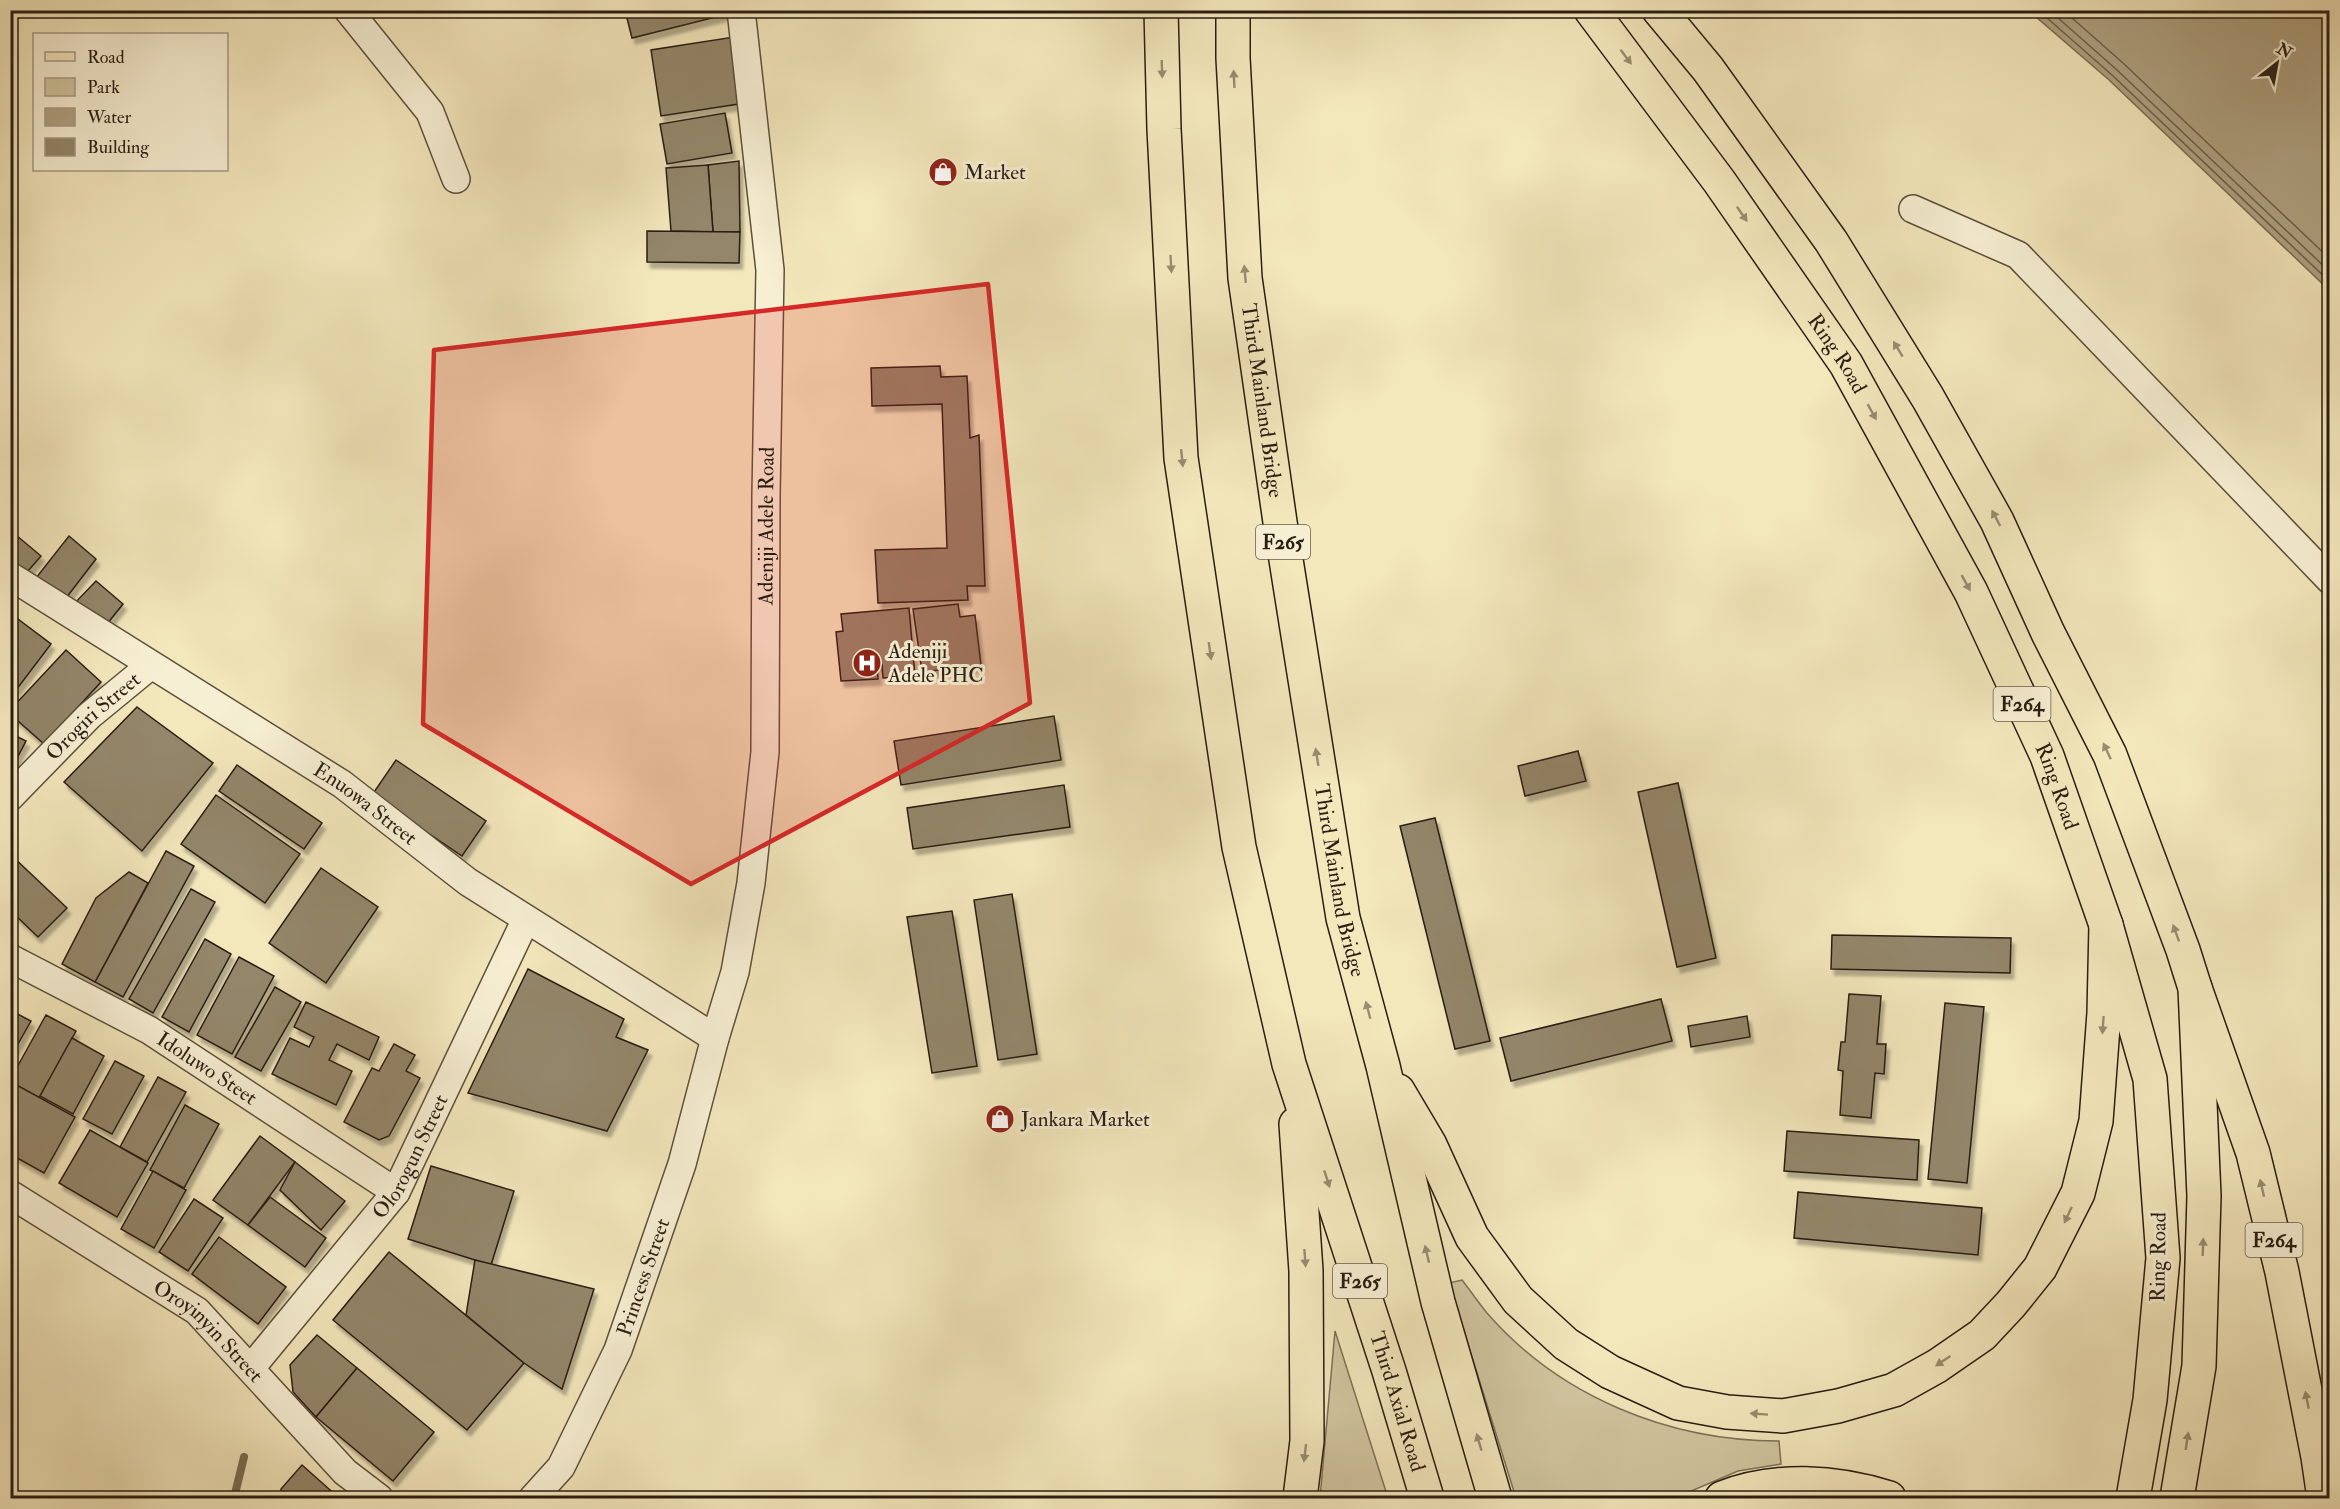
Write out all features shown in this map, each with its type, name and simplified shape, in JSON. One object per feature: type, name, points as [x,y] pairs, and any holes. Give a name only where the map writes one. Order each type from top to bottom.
[{"type":"main road","name":"F265","points":[[1161,10],[1164,129],[1181,458],[1239,847],[1291,1069]]},
{"type":"main road","name":"Third Mainland Bridge","points":[[1233,10],[1233,58],[1245,278],[1280,522],[1343,918],[1383,1066]]},
{"type":"main road","name":"Ring Road","points":[[1591,10],[1719,181],[1846,364],[1971,592],[2047,756],[2106,924],[2150,1079],[2163,1258],[2150,1400],[2133,1498]]},
{"type":"main road","name":"F264","points":[[1659,10],[1708,69],[1831,240],[1928,398],[1998,521],[2048,633],[2110,755],[2159,885],[2253,1153],[2282,1272],[2324,1498]]},
{"type":"main road","points":[[1383,1066],[1430,1145],[1472,1237],[1518,1300],[1566,1344],[1610,1372],[1678,1403],[1727,1412],[1783,1416],[1838,1406],[1894,1390],[1936,1366],[1982,1335],[2040,1268],[2078,1193],[2096,1121],[2104,1013],[2106,924]]},
{"type":"main road","points":[[2177,1498],[2199,1366],[2204,1196],[2195,988]]},
{"type":"main road","name":"F265","points":[[1383,1066],[1438,1302],[1495,1498]]},
{"type":"main road","points":[[1291,1069],[1306,1271],[1307,1441],[1300,1498]]},
{"type":"main road","name":"Third Axial Road","points":[[1291,1069],[1389,1371],[1427,1498]]},
{"type":"main road","points":[[1722,1498],[1742,1490],[1785,1484],[1822,1484],[1890,1498]]},
{"type":"street","points":[[348,10],[429,112],[456,178]]},
{"type":"street","name":"Adeniji Adele Road","points":[[714,1038],[735,972],[751,883],[765,752],[770,270],[741,10]]},
{"type":"street","points":[[1913,209],[2018,255],[2330,580]]},
{"type":"street","name":"Enuowa Street","points":[[10,576],[342,784],[468,882],[714,1038]]},
{"type":"street","name":"Orogiri Street","points":[[10,797],[89,716],[151,665]]},
{"type":"street","name":"Olorogun Street","points":[[251,1368],[396,1192],[526,919]]},
{"type":"street","name":"Idoluwo Steet","points":[[10,958],[149,1030],[396,1192]]},
{"type":"street","name":"Princess Street","points":[[533,1498],[561,1467],[618,1350],[682,1164],[714,1038]]},
{"type":"street","name":"Oroyinyin Street","points":[[10,1194],[197,1311],[345,1472],[379,1498]]},
{"type":"highlighted area","points":[[988,284],[1030,703],[691,884],[423,724],[434,350]]},
{"type":"green space","points":[[1462,1280],[1487,1313],[1516,1343],[1548,1368],[1582,1390],[1619,1409],[1658,1423],[1697,1433],[1738,1439],[1779,1441],[1781,1464],[1738,1471],[1675,1498],[1516,1498],[1449,1283]]},
{"type":"green space","points":[[1335,1331],[1388,1498],[1320,1498]]},
{"type":"water","points":[[2029,11],[2329,11],[2329,290],[2108,79]]},
{"type":"building","points":[[625,10],[732,10],[732,13],[632,38]]},
{"type":"building","points":[[734,37],[745,103],[661,116],[651,50]]},
{"type":"building","points":[[725,113],[732,153],[667,164],[660,124]]},
{"type":"building","points":[[739,161],[740,232],[713,232],[708,165]]},
{"type":"building","points":[[708,165],[713,232],[671,231],[666,168]]},
{"type":"building","points":[[647,231],[740,232],[739,263],[647,262]]},
{"type":"building","points":[[940,366],[941,377],[967,376],[970,438],[979,435],[985,586],[967,586],[968,600],[878,603],[875,550],[947,548],[942,404],[872,406],[871,368]]},
{"type":"building","points":[[10,530],[41,556],[21,579],[10,570]]},
{"type":"building","points":[[69,536],[96,559],[63,602],[32,583]]},
{"type":"building","points":[[96,581],[123,604],[103,629],[70,608]]},
{"type":"building","points":[[958,604],[960,617],[975,615],[981,665],[922,672],[913,609]]},
{"type":"building","points":[[909,608],[915,676],[883,678],[882,665],[877,666],[878,679],[841,681],[836,632],[843,631],[841,614]]},
{"type":"building","points":[[10,613],[51,644],[10,698]]},
{"type":"building","points":[[66,650],[101,682],[44,744],[10,714],[10,710]]},
{"type":"building","points":[[137,707],[213,763],[142,851],[64,782]]},
{"type":"building","points":[[1054,716],[1061,760],[901,785],[894,741]]},
{"type":"building","points":[[10,733],[26,741],[15,762],[10,759]]},
{"type":"building","points":[[1578,751],[1586,781],[1525,796],[1518,766]]},
{"type":"building","points":[[396,760],[486,821],[462,856],[372,795]]},
{"type":"building","points":[[237,765],[322,823],[304,849],[219,791]]},
{"type":"building","points":[[1678,783],[1716,958],[1677,967],[1638,792]]},
{"type":"building","points":[[1064,785],[1070,827],[913,849],[907,808]]},
{"type":"building","points":[[216,795],[300,854],[265,903],[181,844]]},
{"type":"building","points":[[1435,818],[1490,1041],[1455,1049],[1400,826]]},
{"type":"building","points":[[166,851],[194,866],[123,997],[95,982]]},
{"type":"building","points":[[10,854],[67,908],[38,937],[10,910]]},
{"type":"building","points":[[321,868],[378,907],[326,983],[269,943]]},
{"type":"building","points":[[129,872],[148,883],[95,982],[62,964],[96,898]]},
{"type":"building","points":[[191,889],[215,902],[153,1013],[129,999]]},
{"type":"building","points":[[1012,894],[1037,1054],[998,1060],[974,900]]},
{"type":"building","points":[[952,911],[977,1066],[932,1073],[907,917]]},
{"type":"building","points":[[1832,935],[2011,938],[2010,973],[1831,969]]},
{"type":"building","points":[[205,939],[231,954],[189,1032],[162,1017]]},
{"type":"building","points":[[239,957],[274,976],[232,1054],[197,1035]]},
{"type":"building","points":[[528,969],[624,1019],[616,1037],[648,1050],[607,1131],[468,1093]]},
{"type":"building","points":[[275,987],[301,1002],[261,1071],[235,1057]]},
{"type":"building","points":[[1849,994],[1881,996],[1877,1044],[1886,1044],[1884,1074],[1875,1073],[1871,1118],[1840,1115],[1843,1071],[1838,1070],[1841,1042],[1845,1042]]},
{"type":"building","points":[[1661,999],[1672,1041],[1511,1081],[1500,1038]]},
{"type":"building","points":[[306,1002],[379,1037],[369,1060],[337,1044],[329,1060],[352,1071],[336,1105],[272,1074],[290,1038],[309,1047],[314,1037],[294,1027]]},
{"type":"building","points":[[1945,1003],[1984,1007],[1967,1183],[1928,1179]]},
{"type":"building","points":[[10,1010],[31,1021],[10,1058]]},
{"type":"building","points":[[46,1015],[76,1031],[39,1098],[10,1080]]},
{"type":"building","points":[[1747,1016],[1750,1037],[1691,1047],[1688,1026]]},
{"type":"building","points":[[72,1038],[104,1056],[73,1114],[40,1096]]},
{"type":"building","points":[[394,1044],[415,1055],[406,1071],[420,1078],[389,1136],[379,1140],[344,1122],[372,1068],[379,1071]]},
{"type":"building","points":[[115,1061],[144,1076],[112,1134],[83,1119]]},
{"type":"building","points":[[158,1077],[186,1092],[147,1162],[120,1147]]},
{"type":"building","points":[[13,1083],[75,1117],[44,1173],[10,1154],[10,1087]]},
{"type":"building","points":[[185,1105],[219,1124],[184,1188],[150,1170]]},
{"type":"building","points":[[90,1130],[148,1163],[117,1217],[59,1183]]},
{"type":"building","points":[[1787,1131],[1919,1140],[1917,1180],[1784,1171]]},
{"type":"building","points":[[260,1136],[295,1162],[248,1225],[213,1200]]},
{"type":"building","points":[[295,1162],[345,1201],[321,1230],[280,1190]]},
{"type":"building","points":[[431,1166],[514,1191],[491,1265],[408,1239]]},
{"type":"building","points":[[153,1171],[186,1190],[154,1248],[121,1229]]},
{"type":"building","points":[[1798,1192],[1982,1208],[1978,1255],[1794,1238]]},
{"type":"building","points":[[270,1197],[326,1238],[305,1267],[248,1225]]},
{"type":"building","points":[[194,1199],[223,1218],[188,1271],[159,1252]]},
{"type":"building","points":[[219,1237],[286,1287],[258,1324],[192,1274]]},
{"type":"building","points":[[389,1252],[524,1363],[467,1430],[333,1320]]},
{"type":"building","points":[[475,1260],[594,1289],[562,1389],[524,1363],[466,1315]]},
{"type":"building","points":[[317,1335],[357,1368],[316,1417],[293,1392],[290,1365]]},
{"type":"building","points":[[357,1368],[434,1432],[393,1481],[316,1417]]},
{"type":"building","points":[[302,1465],[339,1498],[281,1498],[281,1489]]},
{"type":"waterway","points":[[234,1498],[244,1457]]},
{"type":"place","name":"Market","points":[[943,172]]},
{"type":"place","name":"Adeniji Adele PHC","points":[[867,663]]},
{"type":"place","name":"Jankara Market","points":[[1000,1119]]}]
